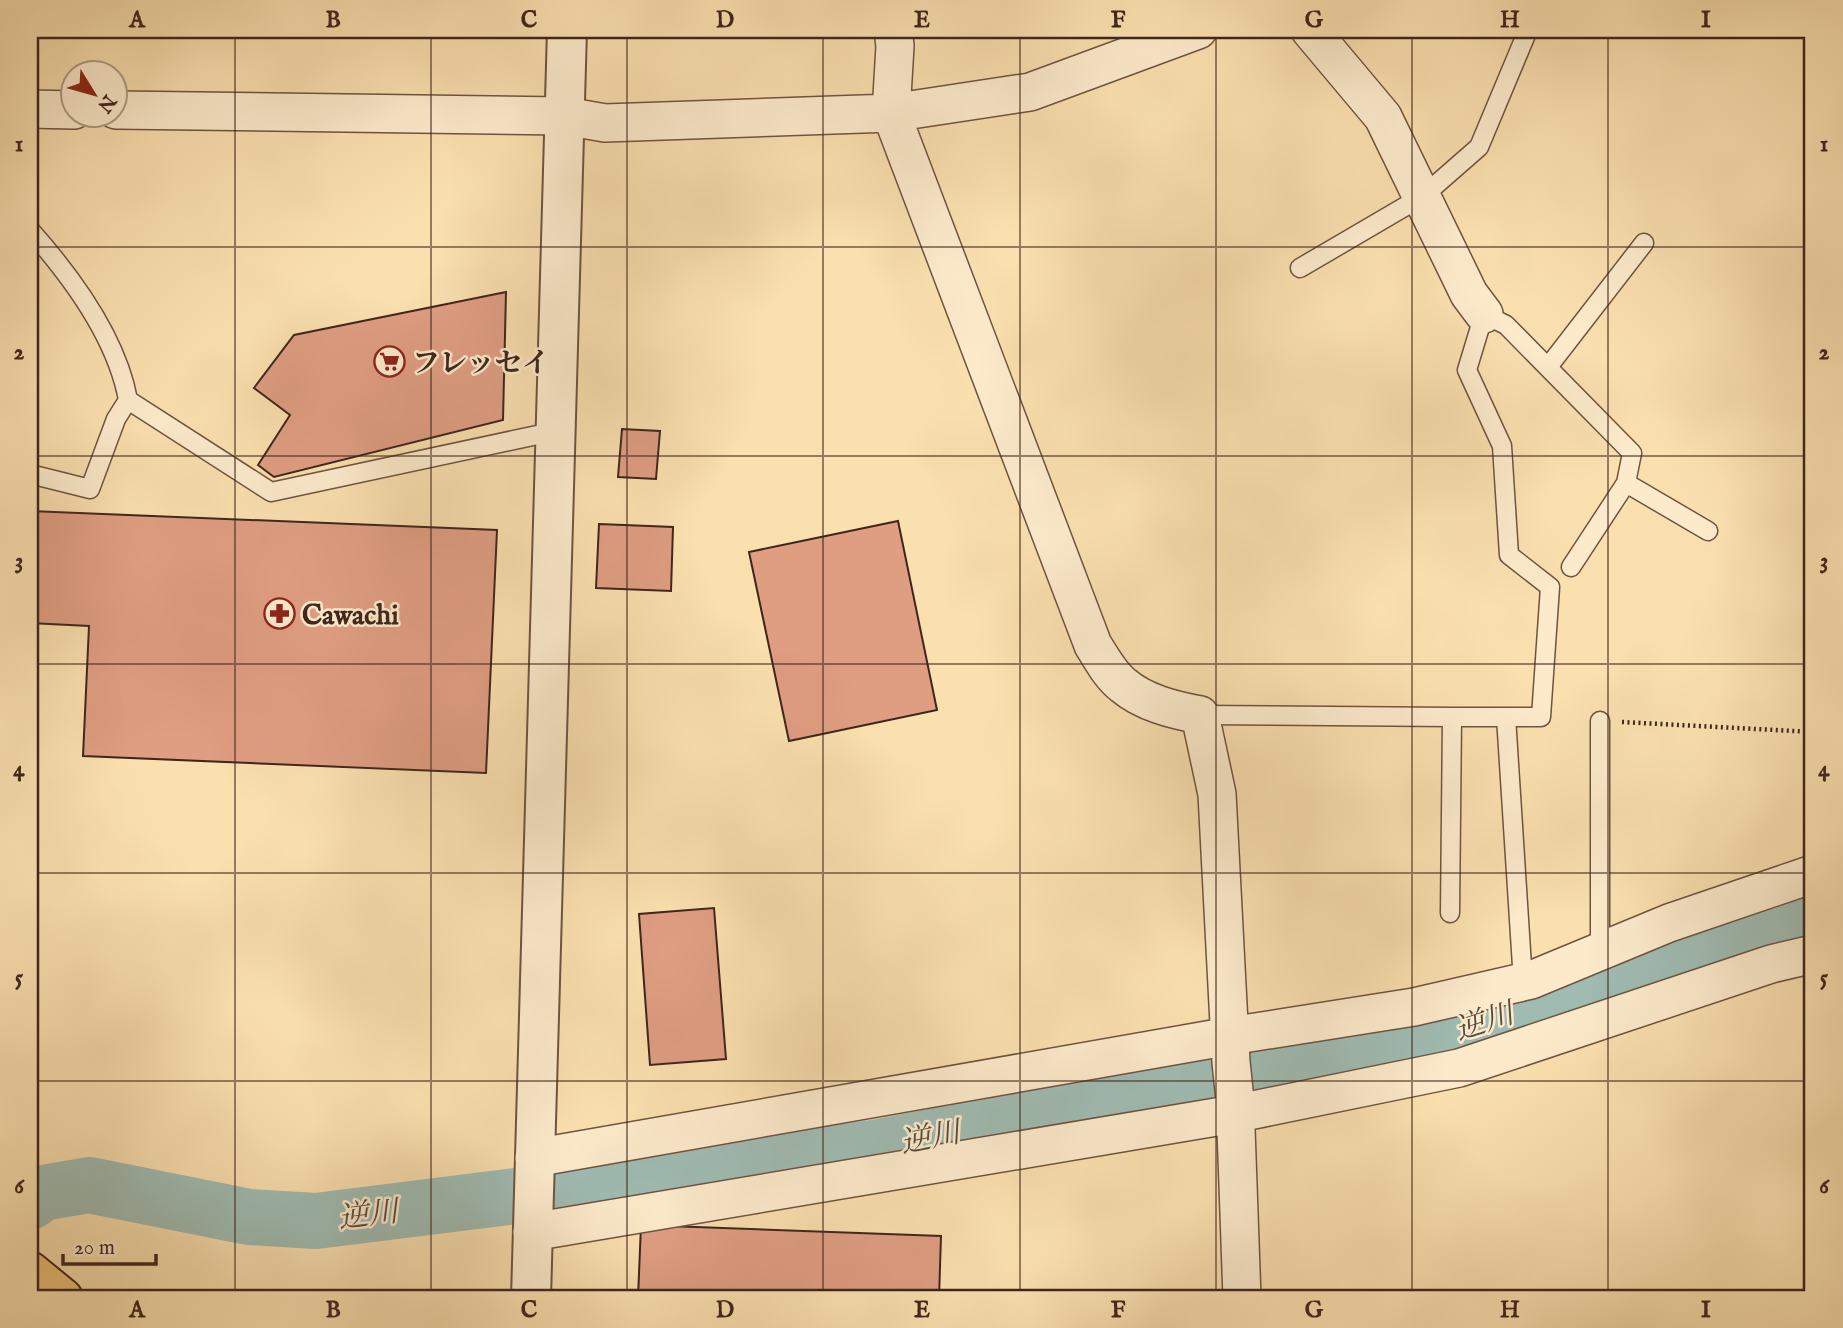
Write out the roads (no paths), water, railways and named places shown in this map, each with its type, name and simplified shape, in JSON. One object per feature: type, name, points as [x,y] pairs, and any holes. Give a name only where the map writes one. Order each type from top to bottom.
[{"type":"highway","points":[[30,1271],[63,1298]]},
{"type":"street","points":[[531,1298],[567,30]]},
{"type":"street","points":[[893,30],[895,46],[891,113],[1093,645],[1123,686],[1175,710],[1200,715],[1217,794],[1235,1107],[1242,1298]]},
{"type":"street","points":[[130,110],[565,116],[605,123],[891,113],[1030,92],[1198,30]]},
{"type":"street","points":[[1310,30],[1383,117],[1469,294],[1484,314]]},
{"type":"street","points":[[30,109],[60,110]]},
{"type":"street","points":[[534,1159],[1230,1049],[1523,982],[1669,923],[1813,874]]},
{"type":"street","points":[[532,1231],[1460,1068],[1770,964],[1813,954]]},
{"type":"lane","points":[[1300,268],[1423,195],[1479,147],[1528,30]]},
{"type":"lane","points":[[30,230],[86,300],[124,379],[128,400],[116,419],[90,489],[30,474]]},
{"type":"lane","points":[[1548,367],[1644,243]]},
{"type":"lane","points":[[1200,715],[1541,717],[1550,587],[1509,555],[1502,446],[1467,370],[1484,314],[1506,325],[1632,453],[1626,483],[1571,567]]},
{"type":"lane","points":[[128,400],[271,492],[556,431]]},
{"type":"lane","points":[[1626,483],[1707,531]]},
{"type":"lane","points":[[1450,913],[1452,717]]},
{"type":"lane","points":[[1506,717],[1523,982]]},
{"type":"lane","points":[[1600,720],[1600,951]]},
{"type":"waterway","name":"逆川","points":[[30,1202],[43,1193],[89,1185],[249,1217],[316,1221],[645,1180],[879,1147],[1418,1042],[1776,925],[1813,916]]},
{"type":"place","name":"フレッセイ","points":[[389,362]]},
{"type":"place","name":"Cawachi","points":[[279,614]]}]
